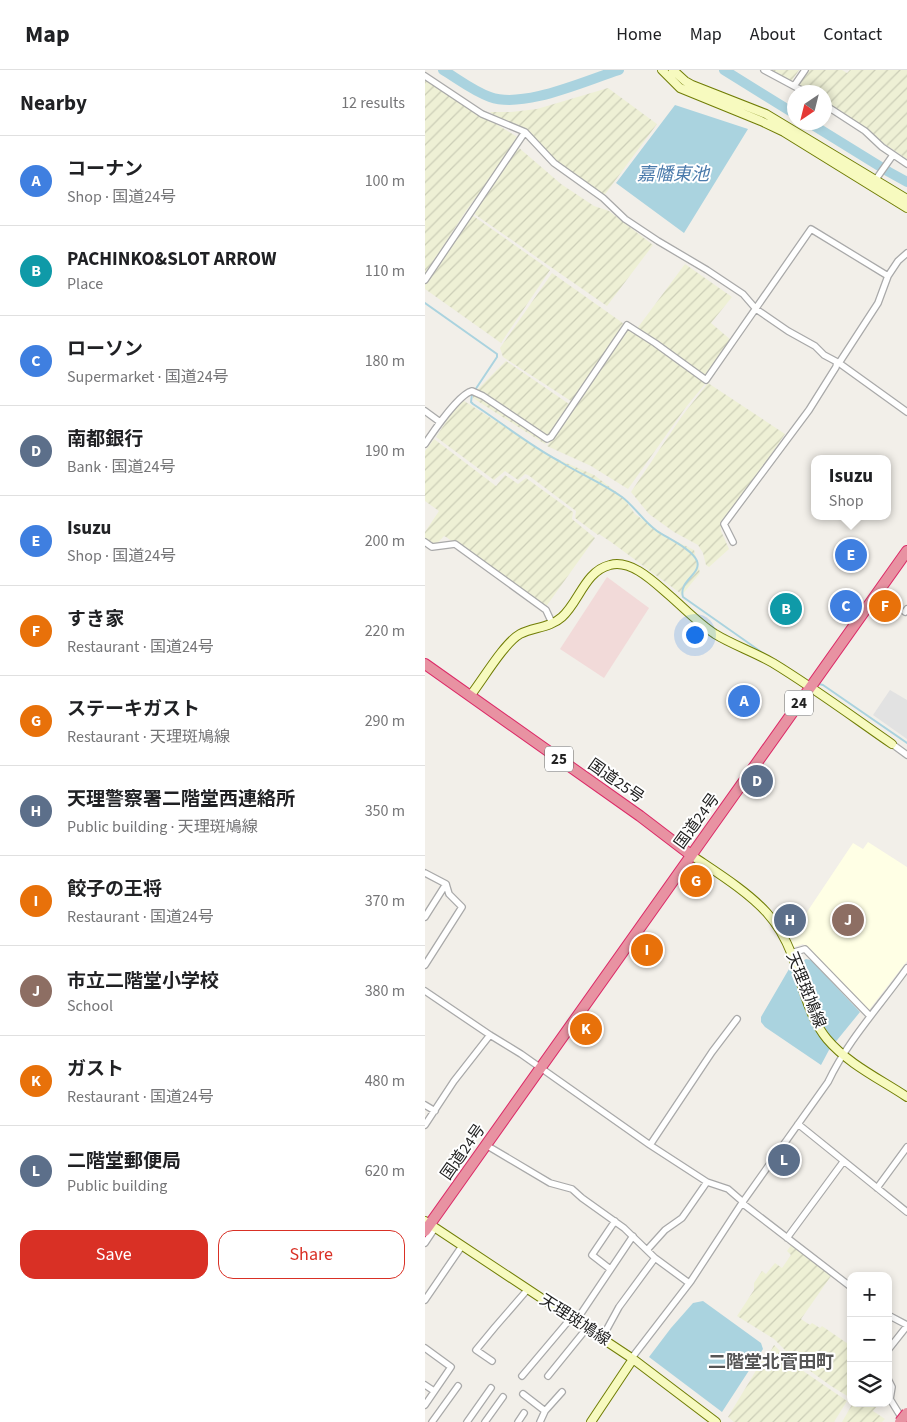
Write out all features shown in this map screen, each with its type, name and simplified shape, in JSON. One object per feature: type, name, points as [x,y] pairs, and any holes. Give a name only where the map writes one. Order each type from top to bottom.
[{"type":"highway","name":"国道24号","points":[[429,1226],[907,551]]},
{"type":"highway","name":"国道25号","points":[[425,664],[640,816],[691,855]]},
{"type":"highway","points":[[902,1419],[907,1407]]},
{"type":"street","points":[[662,70],[680,88],[769,125],[875,180],[907,208]]},
{"type":"street","points":[[673,70],[692,85],[766,114],[907,199]]},
{"type":"street","points":[[764,70],[792,85]]},
{"type":"street","points":[[795,85],[805,70]]},
{"type":"street","points":[[425,76],[482,114],[525,132],[554,163],[603,198],[625,219],[743,294],[756,309],[787,331],[815,346],[824,355],[838,362],[907,412]]},
{"type":"street","points":[[832,110],[865,131],[892,156],[907,164]]},
{"type":"street","points":[[425,280],[525,132]]},
{"type":"street","points":[[875,180],[892,156]]},
{"type":"street","points":[[425,444],[440,422],[465,394],[472,391],[483,396],[547,439],[551,437],[627,325],[706,380],[811,229],[888,276]]},
{"type":"street","points":[[733,542],[724,524],[809,410],[838,362],[878,303],[888,276],[907,253]]},
{"type":"street","points":[[425,411],[440,422]]},
{"type":"street","points":[[425,542],[432,547],[455,544],[546,610],[552,623]]},
{"type":"street","points":[[470,696],[509,643],[520,634],[552,623],[563,616],[598,570],[610,565],[622,564],[635,569],[653,582],[715,634],[771,662],[907,755]]},
{"type":"street","name":"天理斑鳩線","points":[[691,855],[745,894],[767,913],[781,932],[813,1017],[820,1030],[835,1048],[907,1097]]},
{"type":"street","points":[[425,873],[446,884],[449,894],[462,907],[425,965]]},
{"type":"street","points":[[425,917],[446,884]]},
{"type":"street","points":[[792,957],[805,949],[869,1016]]},
{"type":"street","points":[[591,1422],[634,1355],[689,1283],[742,1202],[829,1082],[843,1055],[869,1016],[907,968]]},
{"type":"street","points":[[425,991],[541,1068],[650,1145],[707,1182],[728,1189],[787,1238],[847,1284]]},
{"type":"street","points":[[650,1145],[706,1060],[737,1019]]},
{"type":"street","points":[[425,1125],[454,1081],[490,1035]]},
{"type":"street","points":[[425,1105],[435,1111]]},
{"type":"street","points":[[798,1124],[907,1212]]},
{"type":"street","points":[[486,1145],[550,1183],[572,1189],[615,1221],[655,1258],[689,1283]]},
{"type":"street","points":[[877,1188],[907,1147]]},
{"type":"street","points":[[787,1238],[843,1162]]},
{"type":"street","points":[[647,1250],[665,1230],[682,1218],[707,1182]]},
{"type":"street","points":[[610,1268],[592,1255],[615,1221]]},
{"type":"street","points":[[425,1243],[429,1226]]},
{"type":"street","name":"天理斑鳩線","points":[[429,1226],[633,1359],[716,1422]]},
{"type":"street","points":[[522,1376],[573,1320],[633,1236]]},
{"type":"street","points":[[425,1300],[462,1246]]},
{"type":"street","points":[[602,1338],[619,1307],[655,1258]]},
{"type":"street","points":[[492,1361],[476,1350],[528,1289]]},
{"type":"street","points":[[891,1317],[907,1326],[892,1345]]},
{"type":"street","points":[[548,1376],[587,1328]]},
{"type":"street","points":[[425,1348],[451,1367],[425,1405]]},
{"type":"street","points":[[425,1385],[434,1391]]},
{"type":"street","points":[[432,1422],[457,1386]]},
{"type":"street","points":[[467,1422],[491,1388]]},
{"type":"street","points":[[540,1422],[545,1411],[562,1392]]},
{"type":"street","points":[[523,1394],[545,1411]]},
{"type":"street","points":[[485,1422],[503,1397]]},
{"type":"street","points":[[892,1402],[902,1419]]},
{"type":"street","points":[[518,1422],[524,1413]]},
{"type":"shaded area","points":[[768,70],[799,70],[791,82]]},
{"type":"shaded area","points":[[806,70],[842,70],[847,73],[850,70],[907,70],[907,159],[832,109],[832,85],[797,84]]},
{"type":"shaded area","points":[[425,77],[482,111],[493,122],[519,138],[466,211],[425,274]]},
{"type":"shaded area","points":[[608,88],[657,124],[603,197],[553,160],[527,134],[503,124],[490,112],[537,109]]},
{"type":"shaded area","points":[[518,147],[561,184],[594,206],[609,211],[653,245],[607,306],[470,211]]},
{"type":"shaded area","points":[[469,213],[550,270],[501,343],[425,289],[425,280]]},
{"type":"shaded area","points":[[685,264],[732,297],[711,323],[731,340],[704,377],[636,330]]},
{"type":"shaded area","points":[[552,273],[627,326],[574,403],[503,357],[500,348]]},
{"type":"shaded area","points":[[628,329],[705,381],[705,384],[686,407],[628,489],[591,466],[547,446]]},
{"type":"shaded area","points":[[506,361],[572,406],[545,444],[473,398],[473,394]]},
{"type":"shaded area","points":[[708,383],[785,434],[721,527],[729,549],[709,567],[706,565],[703,553],[698,545],[674,532],[649,514],[631,492],[682,416]]},
{"type":"shaded area","points":[[461,399],[557,459],[594,475],[623,497],[635,514],[667,537],[694,550],[700,573],[681,596],[680,593],[611,542],[575,518],[576,511],[528,475],[525,474],[518,480],[505,471],[494,480],[436,437]]},
{"type":"shaded area","points":[[434,439],[496,486],[505,475],[518,484],[526,478],[573,512],[572,519],[595,538],[545,608],[474,562],[473,556],[446,537],[444,536],[433,548],[425,543],[425,532],[439,511],[425,501],[425,451]]},
{"type":"shaded area","points":[[607,577],[649,608],[604,678],[560,649]]},
{"type":"shaded area","points":[[890,690],[907,700],[907,739],[873,715]]},
{"type":"shaded area","points":[[868,842],[907,867],[907,961],[869,1010],[803,944],[794,947],[789,939],[853,843],[863,849]]},
{"type":"shaded area","points":[[792,1244],[831,1276],[801,1319],[810,1325],[812,1323],[820,1328],[822,1326],[847,1343],[847,1396],[795,1360],[774,1339],[737,1316],[754,1290],[754,1283],[762,1271],[766,1274],[775,1263],[782,1268],[791,1255],[787,1251]]},
{"type":"shaded area","points":[[774,1345],[793,1364],[847,1401],[834,1422],[734,1422],[728,1417],[766,1354],[769,1354]]},
{"type":"shaded area","points":[[851,1407],[876,1407],[873,1411],[885,1419],[882,1422],[842,1422]]},
{"type":"water","name":"嘉幡東池","points":[[675,105],[748,129],[684,233],[616,183]]},
{"type":"water","points":[[806,959],[811,960],[860,1012],[829,1050],[821,1065],[765,1027],[761,1022],[761,1017],[789,969]]},
{"type":"water","points":[[703,1301],[761,1343],[763,1349],[722,1412],[649,1357],[693,1303]]},
{"type":"waterway","points":[[443,70],[478,92],[504,100],[537,97],[619,70]]},
{"type":"waterway","points":[[724,70],[787,109]]},
{"type":"waterway","points":[[821,130],[907,182]]},
{"type":"waterway","points":[[425,303],[497,354],[497,357],[475,390]]},
{"type":"waterway","points":[[472,394],[471,402],[473,404],[537,448],[622,497],[652,527],[690,552],[697,561],[698,566],[684,586],[682,591],[683,597],[767,656]]},
{"type":"waterway","points":[[819,684],[907,743]]},
{"type":"place","name":"Isuzu","points":[[851,555]]},
{"type":"place","name":"ローソン","points":[[846,606]]},
{"type":"place","name":"すき家","points":[[885,606]]},
{"type":"place","name":"PACHINKO&SLOT ARROW","points":[[786,609]]},
{"type":"place","name":"コーナン","points":[[744,701]]},
{"type":"place","name":"南都銀行","points":[[757,781]]},
{"type":"place","name":"ステーキガスト","points":[[696,881]]},
{"type":"place","name":"天理警察署二階堂西連絡所","points":[[790,920]]},
{"type":"place","name":"市立二階堂小学校","points":[[848,920]]},
{"type":"place","name":"餃子の王将","points":[[647,950]]},
{"type":"place","name":"ガスト","points":[[586,1029]]},
{"type":"place","name":"二階堂郵便局","points":[[784,1160]]},
{"type":"district","name":"二階堂北菅田町","points":[[771,1362]]}]
